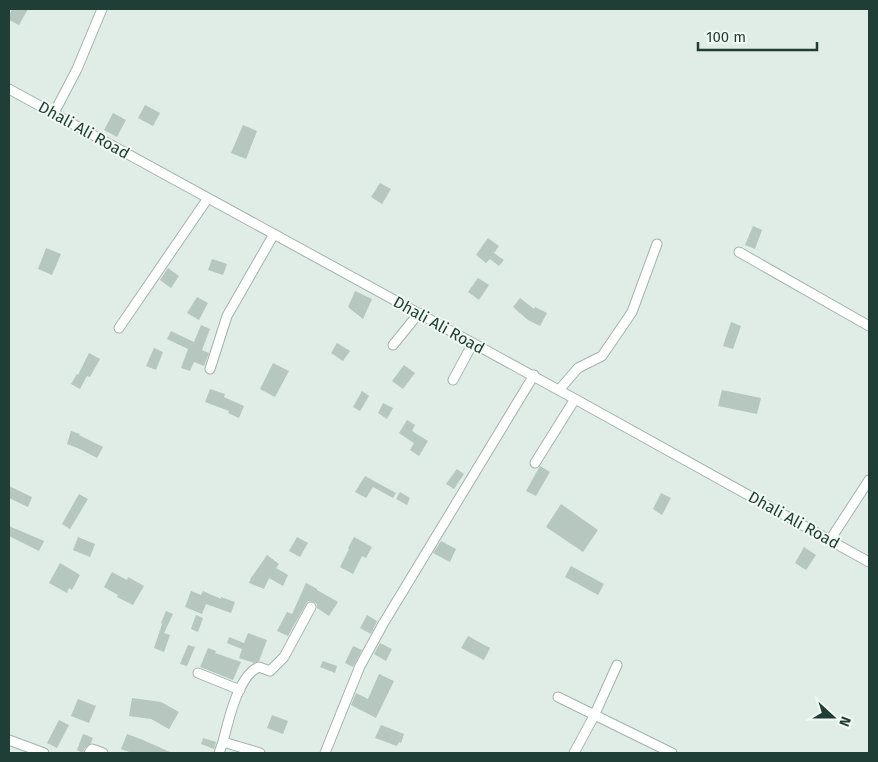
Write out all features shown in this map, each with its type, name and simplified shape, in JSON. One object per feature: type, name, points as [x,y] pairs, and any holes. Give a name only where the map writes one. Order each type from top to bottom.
[{"type":"street","points":[[54,114],[77,69],[102,9]]},
{"type":"street","name":"Dhali Ali Road","points":[[9,89],[534,376],[869,562]]},
{"type":"street","points":[[119,328],[208,198]]},
{"type":"street","points":[[210,370],[227,316],[274,234]]},
{"type":"street","points":[[559,390],[578,368],[602,356],[632,312],[657,244]]},
{"type":"street","points":[[739,252],[869,326]]},
{"type":"street","points":[[393,345],[419,313]]},
{"type":"street","points":[[453,380],[473,343]]},
{"type":"street","points":[[325,753],[360,666],[383,624],[534,376]]},
{"type":"street","points":[[535,463],[575,399]]},
{"type":"street","points":[[830,540],[869,480]]},
{"type":"street","points":[[219,753],[230,714],[240,690],[252,669],[258,667],[270,671],[284,657],[311,607]]},
{"type":"street","points":[[574,753],[594,716],[617,665]]},
{"type":"street","points":[[198,673],[240,690]]},
{"type":"street","points":[[558,697],[672,753]]},
{"type":"street","points":[[9,740],[44,753]]},
{"type":"street","points":[[223,742],[260,753]]},
{"type":"street","points":[[89,753],[92,749],[103,753]]},
{"type":"building","points":[[12,9],[28,9],[19,25],[9,20]]},
{"type":"building","points":[[145,105],[160,113],[153,126],[138,118]]},
{"type":"building","points":[[113,113],[126,120],[117,137],[104,130]]},
{"type":"building","points":[[243,125],[257,131],[246,159],[231,153]]},
{"type":"building","points":[[380,183],[391,189],[382,204],[371,197]]},
{"type":"building","points":[[753,226],[762,230],[755,249],[745,245]]},
{"type":"building","points":[[488,238],[499,246],[494,253],[504,260],[499,266],[490,259],[486,263],[476,255]]},
{"type":"building","points":[[46,248],[61,254],[52,275],[38,269]]},
{"type":"building","points":[[212,259],[227,264],[223,275],[208,270]]},
{"type":"building","points":[[168,268],[179,276],[171,288],[160,280]]},
{"type":"building","points":[[478,278],[489,285],[479,300],[468,292]]},
{"type":"building","points":[[355,291],[372,299],[363,319],[348,307]]},
{"type":"building","points":[[197,297],[208,303],[199,320],[187,313]]},
{"type":"building","points":[[520,298],[534,309],[535,307],[547,313],[540,326],[528,320],[513,307]]},
{"type":"building","points":[[731,322],[741,326],[733,349],[723,346]]},
{"type":"building","points":[[201,325],[210,329],[202,350],[209,353],[204,366],[194,362],[190,371],[181,368],[188,349],[167,339],[171,331],[194,342]]},
{"type":"building","points":[[337,343],[350,351],[343,361],[331,353]]},
{"type":"building","points":[[154,348],[163,352],[156,370],[146,366]]},
{"type":"building","points":[[89,353],[100,359],[90,377],[87,376],[80,389],[71,384],[78,375]]},
{"type":"building","points":[[273,363],[289,371],[275,397],[260,389]]},
{"type":"building","points":[[404,365],[415,373],[403,389],[392,381]]},
{"type":"building","points":[[210,389],[225,394],[224,397],[244,406],[239,418],[228,413],[229,411],[205,402]]},
{"type":"building","points":[[722,390],[761,398],[757,414],[718,406]]},
{"type":"building","points":[[362,391],[369,396],[360,411],[353,407]]},
{"type":"building","points":[[383,403],[393,408],[387,419],[378,413]]},
{"type":"building","points":[[407,420],[415,425],[412,431],[428,441],[419,456],[410,450],[414,443],[399,433]]},
{"type":"building","points":[[71,431],[103,447],[97,458],[67,444]]},
{"type":"building","points":[[540,466],[550,472],[536,496],[526,491]]},
{"type":"building","points":[[457,469],[464,474],[454,489],[446,484]]},
{"type":"building","points":[[365,476],[396,493],[393,498],[373,487],[366,498],[355,492]]},
{"type":"building","points":[[9,486],[32,497],[28,507],[9,498]]},
{"type":"building","points":[[400,492],[410,498],[407,505],[396,499]]},
{"type":"building","points":[[661,493],[671,498],[662,515],[653,509]]},
{"type":"building","points":[[79,494],[88,499],[70,529],[62,524]]},
{"type":"building","points":[[561,504],[598,530],[583,552],[546,527]]},
{"type":"building","points":[[9,526],[44,541],[39,551],[9,536]]},
{"type":"building","points":[[78,537],[95,544],[90,557],[73,550]]},
{"type":"building","points":[[297,537],[308,543],[300,557],[289,551]]},
{"type":"building","points":[[354,537],[372,547],[366,558],[362,556],[353,574],[340,567]]},
{"type":"building","points":[[441,541],[456,549],[450,562],[433,553]]},
{"type":"building","points":[[804,547],[816,555],[806,570],[795,563]]},
{"type":"building","points":[[267,555],[279,564],[276,568],[288,575],[283,586],[269,578],[264,589],[249,583]]},
{"type":"building","points":[[60,563],[80,575],[72,590],[69,588],[67,593],[49,583]]},
{"type":"building","points":[[571,566],[604,584],[598,595],[565,577]]},
{"type":"building","points":[[112,572],[127,580],[128,577],[144,586],[133,605],[117,597],[118,595],[104,587]]},
{"type":"building","points":[[306,583],[338,602],[329,616],[317,608],[317,604],[308,601],[288,636],[277,631],[287,612],[292,614]]},
{"type":"building","points":[[191,591],[201,595],[203,591],[221,599],[221,597],[235,602],[231,613],[206,604],[202,614],[185,607]]},
{"type":"building","points":[[166,611],[173,614],[164,633],[170,635],[164,652],[154,648]]},
{"type":"building","points":[[196,615],[203,618],[198,632],[191,629]]},
{"type":"building","points":[[367,615],[377,621],[371,634],[360,628]]},
{"type":"building","points":[[248,633],[267,640],[259,661],[254,663],[239,658],[242,649],[227,643],[229,637],[244,643]]},
{"type":"building","points":[[468,636],[490,648],[484,660],[461,648]]},
{"type":"building","points":[[380,643],[392,649],[386,661],[374,654]]},
{"type":"building","points":[[188,645],[195,647],[187,666],[180,664]]},
{"type":"building","points":[[353,646],[362,650],[353,667],[345,663]]},
{"type":"building","points":[[208,648],[216,651],[215,653],[241,662],[233,680],[200,667]]},
{"type":"building","points":[[323,661],[337,666],[335,673],[320,667]]},
{"type":"building","points":[[379,674],[394,681],[376,718],[351,705],[356,693],[368,699]]},
{"type":"building","points":[[132,698],[161,702],[179,712],[169,729],[151,719],[129,716]]},
{"type":"building","points":[[78,699],[96,706],[89,723],[71,716]]},
{"type":"building","points":[[272,715],[288,721],[283,734],[267,728]]},
{"type":"building","points":[[59,720],[69,725],[57,748],[47,743]]},
{"type":"building","points":[[381,725],[404,734],[401,743],[399,742],[397,746],[375,738]]},
{"type":"building","points":[[83,734],[93,738],[83,753],[77,750]]},
{"type":"building","points":[[127,734],[172,753],[132,753],[121,749]]},
{"type":"building","points":[[203,738],[216,742],[214,749],[201,744]]}]
